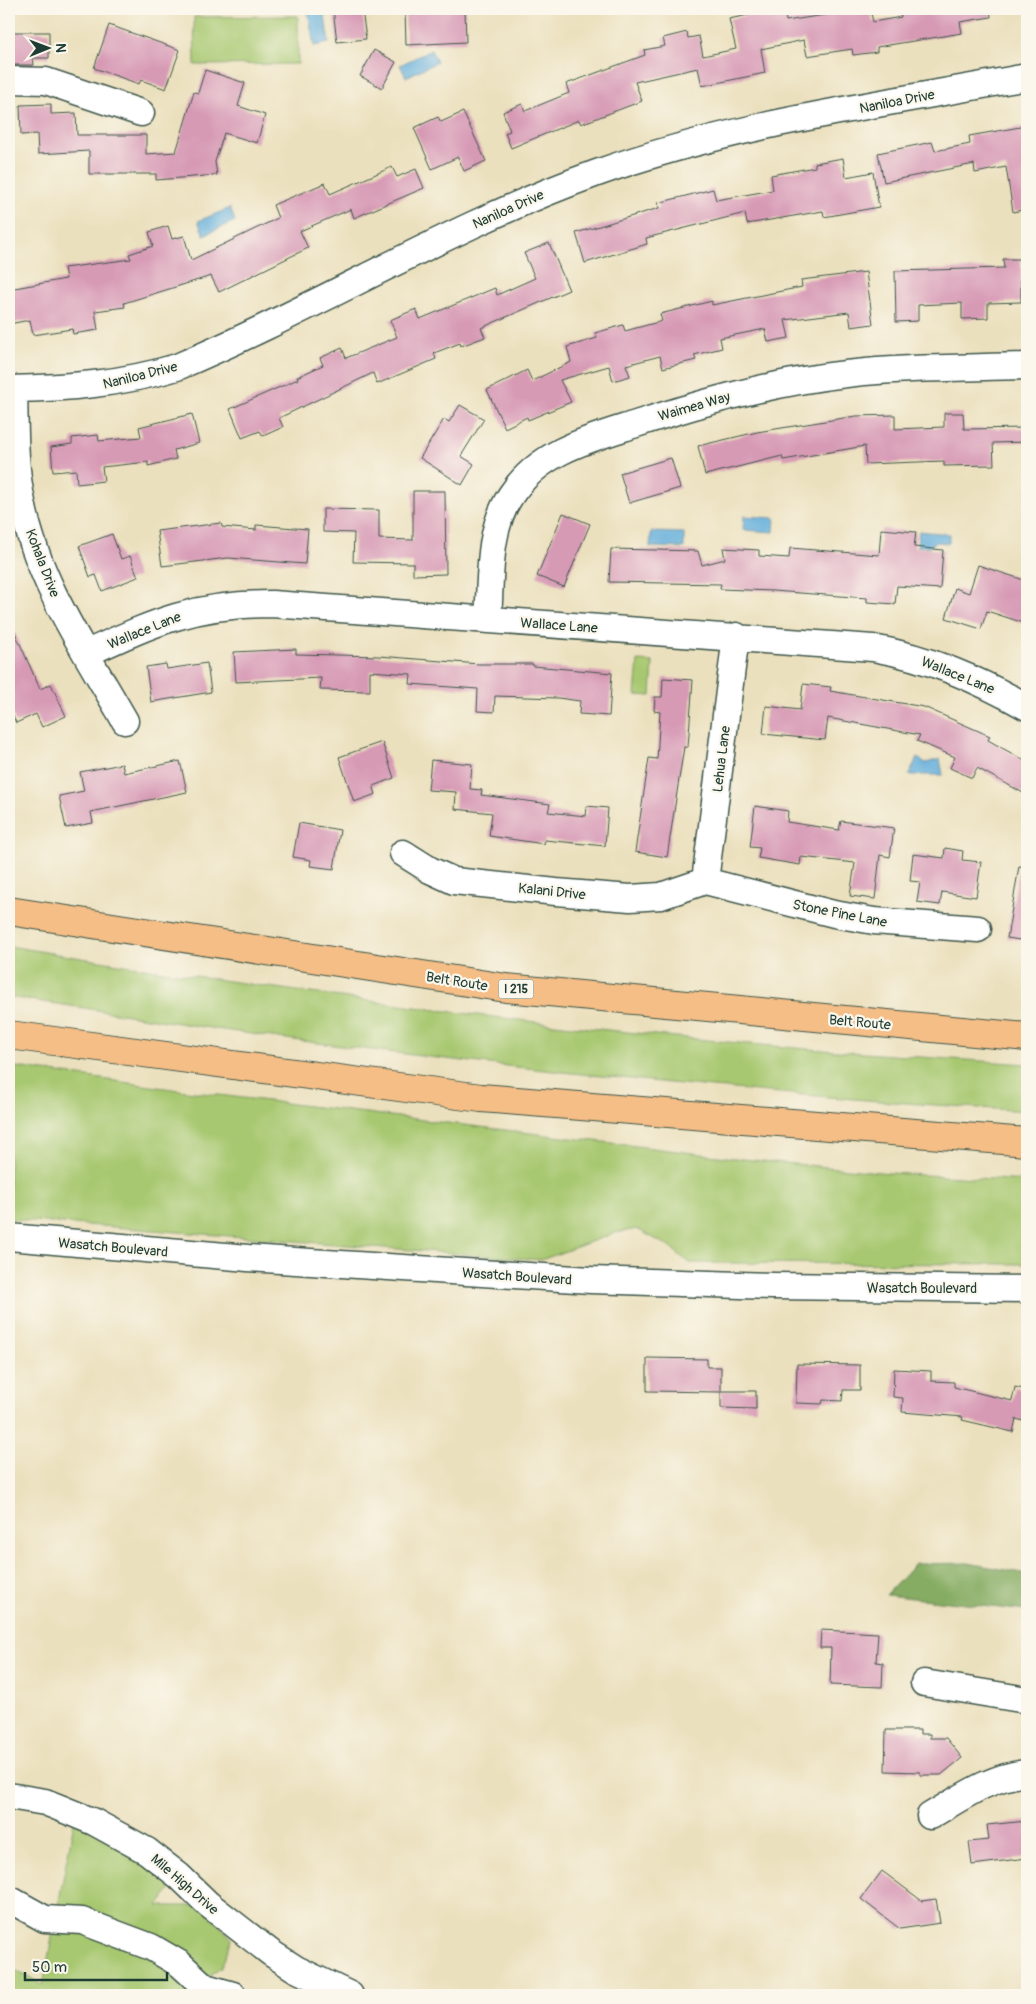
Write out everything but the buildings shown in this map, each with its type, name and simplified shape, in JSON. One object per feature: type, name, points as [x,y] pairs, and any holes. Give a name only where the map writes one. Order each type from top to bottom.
[{"type":"highway","name":"Belt Route","points":[[9,911],[506,988],[1027,1037]]},
{"type":"highway","points":[[9,1035],[481,1098],[1027,1142]]},
{"type":"street","name":"Naniloa Drive","points":[[11,389],[95,386],[125,381],[177,367],[510,208],[563,186],[644,158],[742,131],[1027,77]]},
{"type":"street","points":[[9,80],[46,81],[141,113]]},
{"type":"street","name":"Waimea Way","points":[[488,620],[493,544],[498,523],[510,496],[526,476],[545,459],[572,444],[715,400],[765,387],[844,374],[889,370],[1027,366]]},
{"type":"street","name":"Kohala Drive","points":[[11,389],[22,505],[49,584],[124,721]]},
{"type":"street","name":"Wallace Lane","points":[[87,653],[170,617],[231,605],[272,604],[848,645],[897,652],[968,676],[1027,707]]},
{"type":"street","name":"Lehua Lane","points":[[705,880],[736,636]]},
{"type":"street","name":"Kalani Drive","points":[[403,853],[430,870],[454,881],[556,892],[630,898],[661,896],[705,880]]},
{"type":"street","name":"Stone Pine Lane","points":[[705,880],[834,914],[874,921],[978,929]]},
{"type":"street","name":"Wasatch Boulevard","points":[[9,1238],[229,1256],[591,1280],[773,1286],[1027,1289]]},
{"type":"street","points":[[924,1683],[1027,1700]]},
{"type":"street","points":[[930,1816],[989,1782],[1013,1774],[1027,1773]]},
{"type":"street","name":"Mile High Drive","points":[[9,1796],[45,1802],[94,1822],[147,1851],[179,1876],[208,1904],[271,1953],[296,1970],[350,1995]]},
{"type":"street","points":[[9,1899],[45,1919],[82,1921],[151,1947],[180,1964],[195,1981],[205,1987],[233,1995]]},
{"type":"green space","points":[[298,16],[298,64],[195,65],[194,17]]},
{"type":"green space","points":[[638,661],[653,662],[651,696],[635,695]]},
{"type":"green space","points":[[9,946],[303,992],[500,1018],[796,1048],[1027,1064],[1027,1111],[840,1098],[559,1072],[245,1033],[9,997]]},
{"type":"green space","points":[[9,1066],[186,1091],[742,1159],[890,1173],[1027,1181],[1027,1264],[689,1263],[670,1247],[637,1229],[615,1233],[541,1260],[9,1219]]},
{"type":"green space","points":[[968,1563],[1027,1574],[1027,1611],[886,1595],[915,1564]]},
{"type":"green space","points":[[76,1811],[177,1881],[158,1906],[202,1906],[232,1939],[221,1968],[188,1990],[199,1995],[9,1995],[9,1967],[43,1985]]},
{"type":"water","points":[[324,9],[329,43],[314,46],[308,12]]},
{"type":"water","points":[[431,50],[437,62],[406,77],[400,65]]},
{"type":"water","points":[[230,208],[235,221],[204,235],[198,221]]},
{"type":"water","points":[[744,516],[775,518],[774,532],[743,530]]},
{"type":"water","points":[[919,531],[950,534],[949,543],[935,542],[930,547],[917,546]]},
{"type":"water","points":[[651,532],[684,533],[684,548],[650,547]]},
{"type":"water","points":[[917,758],[926,763],[940,759],[943,775],[909,775]]}]
